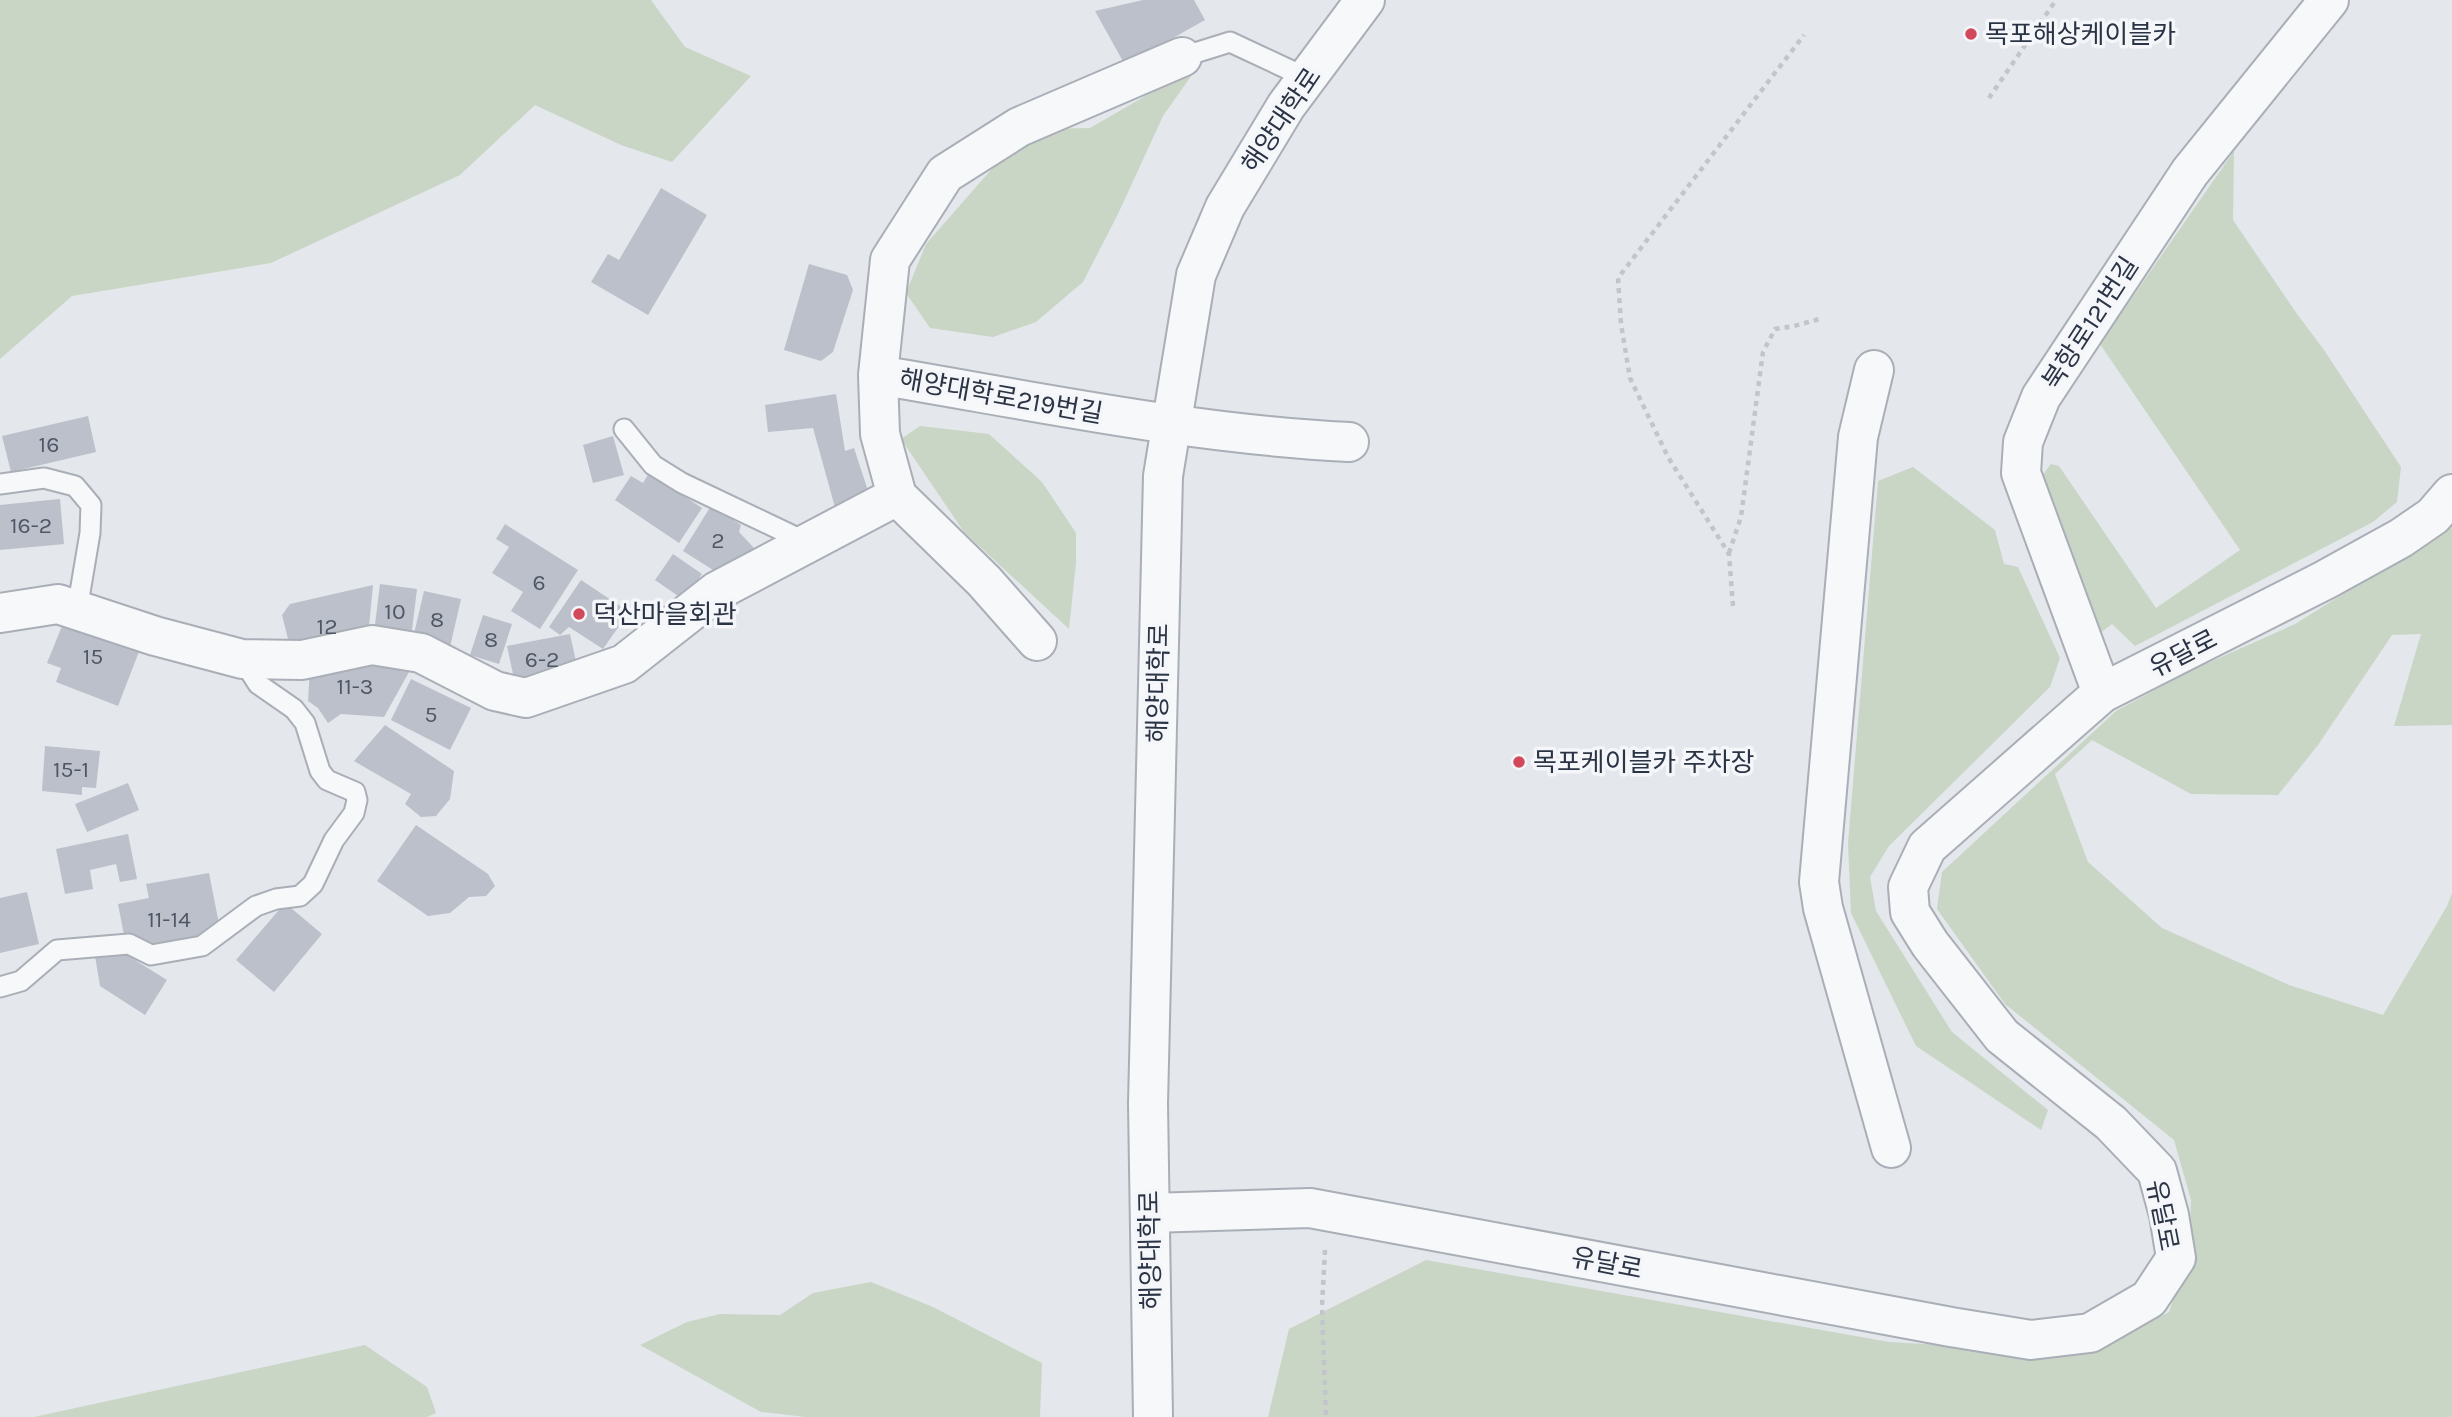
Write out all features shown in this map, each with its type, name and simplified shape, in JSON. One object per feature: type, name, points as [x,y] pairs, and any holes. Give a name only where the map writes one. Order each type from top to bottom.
[{"type":"street","name":"해양대학로","points":[[1153,1417],[1148,1104],[1163,475],[1196,275],[1225,207],[1268,135],[1365,0]]},
{"type":"street","name":"북항로121번길","points":[[2102,693],[2021,473],[2023,442],[2041,397],[2190,172],[2329,0]]},
{"type":"street","points":[[877,375],[890,260],[946,174],[1019,127],[1182,57]]},
{"type":"street","points":[[1874,370],[1858,438],[1819,882],[1823,908],[1891,1148]]},
{"type":"street","name":"해양대학로219번길","points":[[897,496],[880,434],[877,375],[1171,425],[1283,439],[1349,442]]},
{"type":"street","name":"유달로","points":[[1150,1213],[1310,1208],[1937,1325],[2031,1340],[2090,1333],[2149,1299],[2176,1258],[2169,1215],[2157,1171],[2111,1124],[2002,1036],[1930,944],[1910,912],[1908,887],[1927,847],[2102,693],[2402,538],[2433,516],[2452,494]]},
{"type":"street","points":[[0,613],[58,604],[155,636],[242,659],[302,660],[372,645],[421,653],[495,691],[526,698],[624,664],[717,591],[897,496],[984,581],[1037,640]]},
{"type":"lane","points":[[1182,57],[1230,42],[1307,78]]},
{"type":"lane","points":[[624,429],[653,465],[682,483],[808,543]]},
{"type":"lane","points":[[0,484],[44,478],[75,486],[91,505],[90,533],[77,610]]},
{"type":"lane","points":[[0,987],[21,981],[57,950],[129,944],[151,955],[202,946],[256,906],[276,899],[300,896],[313,884],[334,840],[354,813],[355,792],[327,780],[320,771],[305,723],[294,709],[258,684],[242,659]]},
{"type":"path","points":[[1989,97],[2056,0]]},
{"type":"path","points":[[1729,554],[1668,457],[1630,378],[1618,278],[1804,35]]},
{"type":"path","points":[[1733,606],[1729,554],[1741,517],[1763,352],[1776,329],[1823,318]]},
{"type":"path","points":[[1326,1211],[1322,1306],[1326,1417]]},
{"type":"green space","points":[[0,0],[651,0],[685,47],[751,76],[672,162],[621,145],[535,105],[460,175],[271,263],[72,296],[0,359]]},
{"type":"green space","points":[[1199,65],[1163,116],[1083,282],[1036,322],[993,337],[930,328],[906,293],[926,244],[998,162],[1042,129],[1090,128]]},
{"type":"green space","points":[[2234,151],[2233,220],[2324,350],[2401,467],[2397,502],[2373,522],[2135,646],[2112,624],[2100,633],[2042,476],[2051,464],[2059,466],[2156,608],[2240,550],[2100,344]]},
{"type":"green space","points":[[920,426],[989,434],[1042,482],[1076,533],[1076,563],[1069,629],[964,532],[901,439]]},
{"type":"green space","points":[[1913,467],[1995,530],[2004,564],[2018,567],[2060,658],[2050,687],[1889,846],[1870,877],[1876,911],[1952,1032],[2048,1110],[2041,1130],[1916,1046],[1851,913],[1848,843],[1878,481]]},
{"type":"green space","points":[[2452,516],[2452,725],[2394,726],[2421,634],[2392,635],[2318,745],[2278,795],[2191,794],[2092,740],[2055,774],[2088,862],[2162,928],[2289,985],[2383,1015],[2452,893],[2452,1417],[1268,1417],[1289,1329],[1426,1260],[1889,1342],[2087,1353],[2169,1312],[2189,1252],[2191,1200],[2174,1140],[2005,1004],[1937,909],[1942,872],[2116,711],[2190,671],[2295,624],[2433,538]]},
{"type":"green space","points":[[871,1282],[933,1307],[1042,1363],[1040,1417],[806,1417],[761,1412],[640,1345],[687,1322],[720,1314],[780,1315],[813,1293]]},
{"type":"green space","points":[[365,1345],[427,1387],[436,1413],[427,1417],[34,1417]]},
{"type":"building","points":[[1143,0],[1194,0],[1205,20],[1125,65],[1095,11]]},
{"type":"building","points":[[661,188],[707,215],[648,315],[591,282],[608,254],[619,260]]},
{"type":"building","points":[[809,264],[847,275],[853,290],[833,352],[821,361],[784,350]]},
{"type":"building","points":[[836,394],[845,451],[854,448],[871,500],[836,511],[813,428],[768,432],[765,405]]},
{"type":"building","points":[[88,416],[96,452],[11,472],[2,436]]},
{"type":"building","points":[[613,436],[624,475],[593,483],[583,445]]},
{"type":"building","points":[[649,473],[702,508],[679,543],[615,500],[631,476],[643,483]]},
{"type":"building","points":[[60,499],[64,544],[0,550],[0,505]]},
{"type":"building","points":[[711,506],[741,525],[739,532],[754,548],[721,575],[683,551]]},
{"type":"building","points":[[505,524],[578,570],[540,629],[511,611],[523,592],[492,573],[509,547],[496,539]]},
{"type":"building","points":[[673,554],[702,574],[684,600],[655,580]]},
{"type":"building","points":[[581,580],[629,612],[603,649],[569,627],[560,635],[549,627]]},
{"type":"building","points":[[380,584],[417,589],[411,638],[374,633]]},
{"type":"building","points":[[373,585],[368,637],[292,655],[282,615],[290,604]]},
{"type":"building","points":[[424,591],[461,599],[450,647],[413,638]]},
{"type":"building","points":[[483,615],[512,624],[499,664],[470,655]]},
{"type":"building","points":[[64,621],[140,649],[118,706],[56,682],[61,668],[47,663]]},
{"type":"building","points":[[570,634],[578,671],[515,683],[507,646]]},
{"type":"building","points":[[403,656],[401,671],[409,672],[384,717],[341,714],[328,723],[318,708],[308,701],[310,667]]},
{"type":"building","points":[[411,679],[471,708],[450,750],[391,720]]},
{"type":"building","points":[[385,725],[454,771],[450,799],[436,816],[421,817],[405,804],[411,794],[354,761]]},
{"type":"building","points":[[45,746],[100,751],[96,788],[82,787],[82,795],[42,791]]},
{"type":"building","points":[[128,783],[139,810],[87,832],[75,804]]},
{"type":"building","points":[[416,825],[488,874],[495,886],[486,896],[469,897],[450,913],[428,916],[377,881]]},
{"type":"building","points":[[128,834],[137,879],[120,882],[116,864],[90,870],[93,889],[65,894],[56,849]]},
{"type":"building","points":[[209,873],[221,934],[160,946],[124,935],[118,904],[149,898],[146,884]]},
{"type":"building","points":[[27,892],[39,944],[0,953],[0,898]]},
{"type":"building","points":[[285,903],[322,934],[274,992],[236,960]]},
{"type":"building","points":[[122,952],[167,980],[145,1015],[100,986],[95,956]]},
{"type":"place","name":"목포해상케이블카","points":[[1971,34]]},
{"type":"place","name":"덕산마을회관","points":[[579,614]]},
{"type":"place","name":"목포케이블카 주차장","points":[[1519,762]]}]
